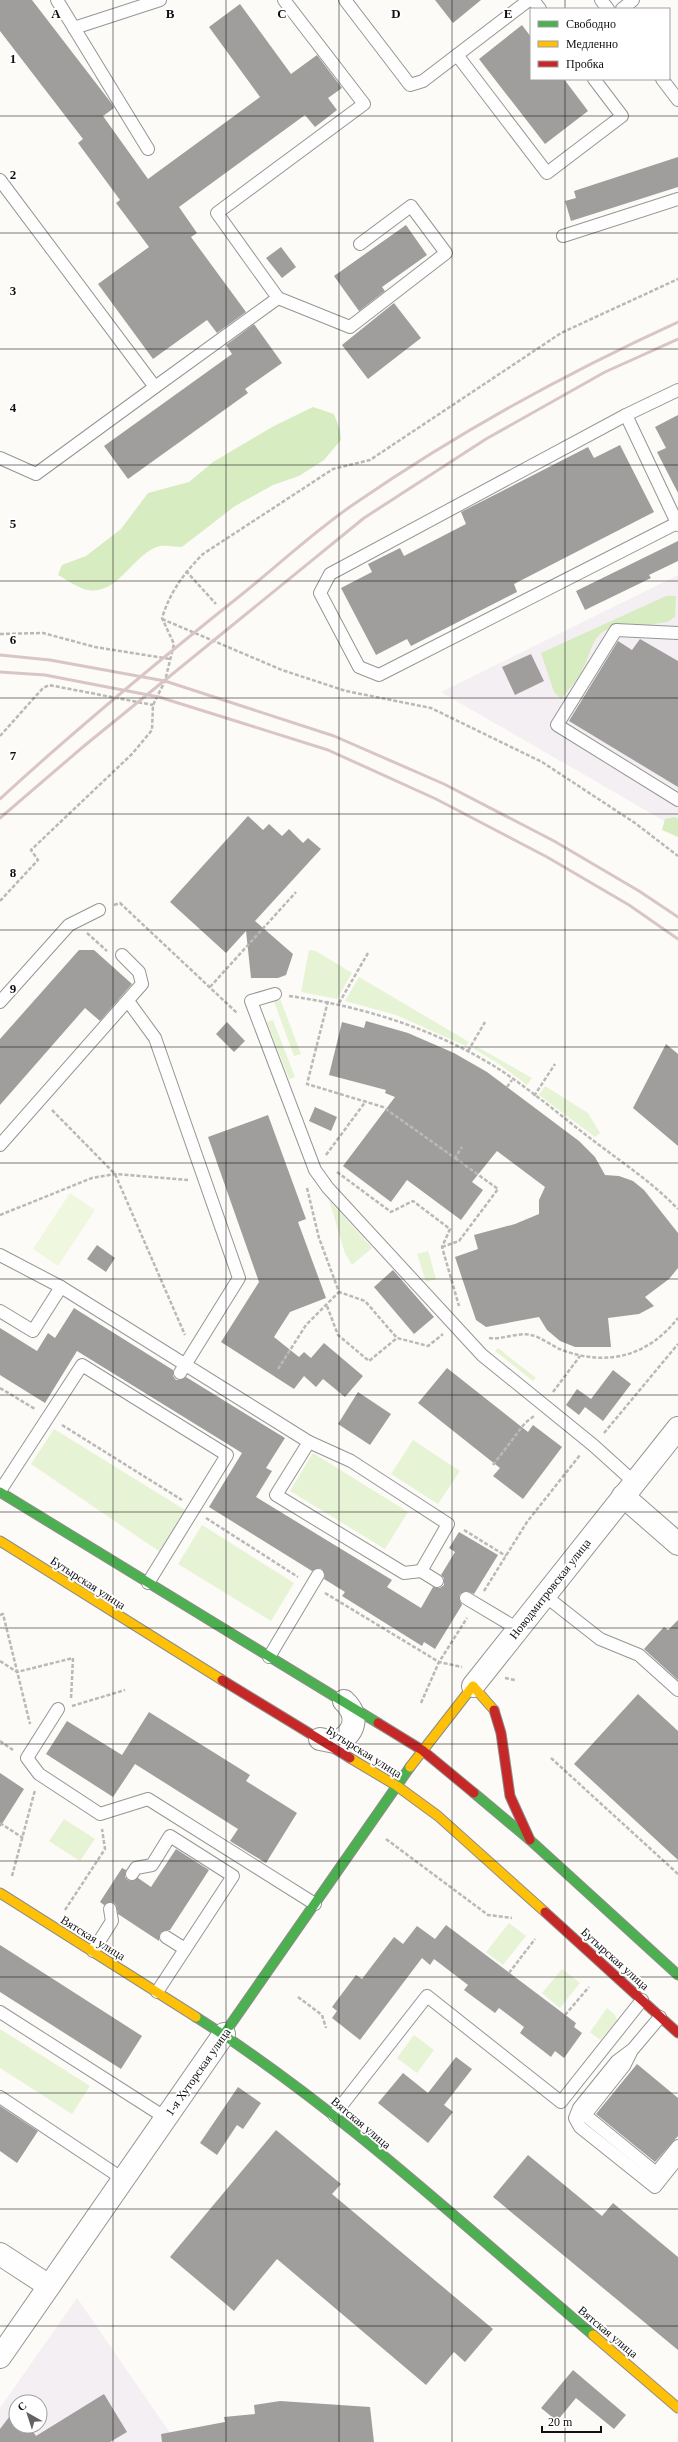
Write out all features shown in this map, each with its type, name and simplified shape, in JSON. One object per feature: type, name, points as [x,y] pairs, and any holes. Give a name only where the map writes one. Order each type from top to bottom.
[{"type":"main road","points":[[0,1491],[422,1750],[530,1840],[678,1975]]},
{"type":"main road","name":"Бутырская улица","points":[[0,1541],[163,1645],[397,1786],[438,1816],[678,2033]]},
{"type":"main road","points":[[469,1676],[494,1708],[503,1742],[508,1789],[515,1813],[530,1840]]},
{"type":"main road","name":"Новодмитровская улица","points":[[397,1786],[422,1750],[469,1676]]},
{"type":"main road","name":"1-я Хуторская улица","points":[[224,2034],[397,1786]]},
{"type":"main road","name":"Вятская улица","points":[[0,1893],[224,2034],[334,2115],[678,2408]]},
{"type":"street","name":"Новодмитровская улица","points":[[469,1676],[518,1629],[678,1428]]},
{"type":"street","points":[[629,1489],[678,1544]]},
{"type":"street","points":[[320,1739],[335,1742],[349,1735],[354,1721],[353,1713],[344,1701]]},
{"type":"street","name":"1-я Хуторская улица","points":[[0,2357],[224,2034]]},
{"type":"street","points":[[0,2254],[49,2286]]},
{"type":"lane","points":[[57,0],[148,149]]},
{"type":"lane","points":[[74,28],[160,0]]},
{"type":"lane","points":[[284,0],[364,104],[217,213],[278,298],[350,327],[446,253],[411,206],[360,244]]},
{"type":"lane","points":[[345,0],[410,85],[423,81],[530,0]]},
{"type":"lane","points":[[533,0],[539,8]]},
{"type":"lane","points":[[601,0],[607,8]]},
{"type":"lane","points":[[623,8],[633,0]]},
{"type":"lane","points":[[457,55],[548,173],[622,116],[595,80]]},
{"type":"lane","points":[[663,80],[678,100]]},
{"type":"lane","points":[[0,180],[154,387]]},
{"type":"lane","points":[[563,236],[678,198]]},
{"type":"lane","points":[[0,458],[36,474],[278,298]]},
{"type":"lane","points":[[626,415],[677,524],[379,675],[359,667],[320,593],[330,574],[626,415],[678,390]]},
{"type":"lane","points":[[678,633],[616,630],[557,725],[678,800]]},
{"type":"lane","points":[[0,1002],[69,925],[98,910]]},
{"type":"lane","points":[[0,1145],[142,984],[142,979],[139,972],[122,956]]},
{"type":"lane","points":[[275,994],[251,1001],[328,1188],[482,1355],[593,1445],[629,1489]]},
{"type":"lane","points":[[128,1001],[155,1038],[239,1278],[183,1369]]},
{"type":"lane","points":[[0,1255],[61,1287],[183,1369],[309,1442],[351,1461],[448,1524],[421,1571]]},
{"type":"lane","points":[[0,1311],[33,1331],[61,1287]]},
{"type":"lane","points":[[0,1491],[82,1365],[159,1407],[227,1455],[148,1583]]},
{"type":"lane","points":[[309,1442],[276,1495],[338,1540],[404,1573],[421,1571],[437,1581]]},
{"type":"lane","points":[[269,1657],[315,1580]]},
{"type":"lane","points":[[544,1595],[600,1639],[639,1655],[678,1690]]},
{"type":"lane","points":[[471,1601],[518,1629]]},
{"type":"lane","points":[[58,1709],[27,1758],[39,1774],[100,1814],[148,1799],[315,1904]]},
{"type":"lane","points":[[132,1874],[136,1868],[152,1865],[170,1836],[233,1876],[157,1992]]},
{"type":"lane","points":[[93,1951],[112,1921],[110,1908]]},
{"type":"lane","points":[[166,1937],[185,1949]]},
{"type":"lane","points":[[334,2115],[427,1996],[561,2102],[642,2000]]},
{"type":"lane","points":[[0,2012],[166,2118]]},
{"type":"lane","points":[[660,2017],[632,2049],[617,2061],[579,2108],[575,2118],[580,2127],[654,2187],[678,2158]]},
{"type":"lane","points":[[632,2049],[624,2066],[585,2115],[656,2173],[678,2146]]},
{"type":"lane","points":[[0,2097],[123,2179]]},
{"type":"path","points":[[0,901],[38,860],[31,850],[132,754],[152,730],[153,705],[165,681],[174,644],[162,618],[168,600],[186,571],[203,554],[333,469],[370,460],[561,333],[678,279]]},
{"type":"path","points":[[186,571],[216,604]]},
{"type":"path","points":[[162,618],[282,670],[339,689],[431,708],[542,762],[635,823],[678,856]]},
{"type":"path","points":[[0,634],[43,633],[95,647],[170,659]]},
{"type":"path","points":[[0,736],[43,688],[49,685],[153,705]]},
{"type":"path","points":[[210,987],[296,892]]},
{"type":"path","points":[[98,910],[120,904],[237,1012]]},
{"type":"path","points":[[82,929],[109,953],[122,956]]},
{"type":"path","points":[[339,1003],[368,953]]},
{"type":"path","points":[[275,994],[339,1003],[408,1024],[468,1051],[512,1079],[669,1200],[678,1209]]},
{"type":"path","points":[[328,1001],[307,1084],[383,1107],[498,1189],[459,1242],[442,1247]]},
{"type":"path","points":[[468,1051],[485,1022]]},
{"type":"path","points":[[534,1096],[555,1064]]},
{"type":"path","points":[[506,1087],[512,1079]]},
{"type":"path","points":[[41,1099],[115,1174],[193,1352]]},
{"type":"path","points":[[366,1101],[319,1166],[391,1212],[412,1201],[450,1229],[442,1247],[462,1316],[454,1324]]},
{"type":"path","points":[[455,1158],[462,1147]]},
{"type":"path","points":[[0,1215],[92,1178],[115,1174],[205,1181]]},
{"type":"path","points":[[278,1369],[306,1325],[340,1292]]},
{"type":"path","points":[[327,1306],[338,1335],[369,1361],[397,1338]]},
{"type":"path","points":[[485,1336],[491,1339],[515,1335],[532,1335],[562,1350],[580,1356],[603,1358],[622,1356],[645,1348],[666,1334],[678,1318]]},
{"type":"path","points":[[421,1703],[439,1662],[471,1601],[506,1556],[527,1522],[574,1462],[593,1445],[678,1344]]},
{"type":"path","points":[[0,1388],[195,1508],[210,1522],[315,1580],[439,1662],[469,1676]]},
{"type":"path","points":[[464,1530],[506,1556]]},
{"type":"path","points":[[0,1615],[3,1614],[35,1746]]},
{"type":"path","points":[[0,1660],[17,1672],[72,1658],[71,1706]]},
{"type":"path","points":[[503,1677],[516,1680]]},
{"type":"path","points":[[58,1709],[125,1690]]},
{"type":"path","points":[[551,1758],[678,1874]]},
{"type":"path","points":[[11,1877],[23,1838],[39,1774]]},
{"type":"path","points":[[65,1910],[105,1849],[100,1814]]},
{"type":"path","points":[[0,1823],[23,1838]]},
{"type":"path","points":[[389,1840],[488,1915],[512,1918]]},
{"type":"path","points":[[509,1973],[535,1939]]},
{"type":"path","points":[[565,2015],[589,1987]]},
{"type":"path","points":[[298,1997],[322,2015],[326,2028]]},
{"type":"shaded area","points":[[678,575],[678,829],[441,692]]},
{"type":"shaded area","points":[[77,2298],[170,2433],[172,2442],[0,2442],[0,2408],[8,2397],[8,2434],[48,2434],[48,2394],[10,2394]]},
{"type":"green space","points":[[313,407],[334,414],[340,430],[341,440],[324,460],[299,476],[273,485],[235,506],[182,547],[160,546],[150,550],[109,586],[99,590],[88,590],[77,586],[58,575],[62,565],[86,556],[121,529],[148,493],[189,482],[213,462],[274,426]]},
{"type":"green space","points":[[666,596],[676,596],[675,617],[667,622],[603,632],[594,642],[583,669],[573,685],[561,699],[554,692],[541,653]]},
{"type":"green space","points":[[675,817],[678,819],[678,837],[662,830],[665,819]]},
{"type":"green space","points":[[309,950],[316,951],[352,973],[337,999],[301,992]]},
{"type":"green space","points":[[359,977],[469,1042],[466,1046],[396,1015],[345,1001]]},
{"type":"green space","points":[[279,996],[301,1054],[294,1056],[273,999]]},
{"type":"green space","points":[[273,1020],[295,1077],[289,1079],[267,1022]]},
{"type":"green space","points":[[476,1046],[532,1078],[527,1085],[499,1064],[474,1049]]},
{"type":"green space","points":[[545,1086],[588,1113],[600,1133],[595,1137],[539,1095]]},
{"type":"green space","points":[[70,1193],[95,1210],[58,1266],[33,1249]]},
{"type":"green space","points":[[329,1200],[372,1248],[352,1265],[345,1253]]},
{"type":"green space","points":[[428,1251],[436,1279],[426,1282],[417,1254]]},
{"type":"green space","points":[[498,1348],[536,1378],[533,1381],[495,1351]]},
{"type":"green space","points":[[54,1429],[185,1510],[160,1552],[31,1464]]},
{"type":"green space","points":[[413,1440],[460,1471],[438,1504],[391,1474]]},
{"type":"green space","points":[[313,1453],[408,1512],[385,1549],[290,1491]]},
{"type":"green space","points":[[202,1525],[294,1583],[271,1621],[178,1564]]},
{"type":"green space","points":[[64,1819],[95,1839],[80,1861],[49,1841]]},
{"type":"green space","points":[[509,1923],[526,1936],[503,1965],[486,1952]]},
{"type":"green space","points":[[562,1969],[580,1983],[560,2008],[542,1993]]},
{"type":"green space","points":[[607,2008],[615,2015],[617,2020],[600,2040],[590,2032]]},
{"type":"green space","points":[[0,2029],[90,2086],[72,2114],[0,2068]]},
{"type":"green space","points":[[414,2035],[434,2050],[417,2073],[397,2058]]},
{"type":"building","points":[[0,0],[32,0],[112,104],[114,108],[103,116],[148,179],[260,97],[209,27],[240,4],[291,74],[317,55],[342,88],[328,98],[337,110],[315,127],[305,115],[179,207],[197,233],[191,237],[246,312],[217,333],[207,320],[153,359],[98,284],[149,247],[116,203],[120,200],[78,143],[83,139],[0,31]]},
{"type":"building","points":[[435,0],[481,0],[453,23]]},
{"type":"building","points":[[522,25],[530,36],[530,80],[565,80],[588,111],[545,144],[479,59]]},
{"type":"building","points":[[678,157],[678,187],[571,221],[565,201],[576,198],[574,191]]},
{"type":"building","points":[[406,225],[427,255],[382,287],[385,291],[359,311],[334,276]]},
{"type":"building","points":[[281,247],[296,267],[282,278],[266,258]]},
{"type":"building","points":[[394,303],[421,338],[368,379],[342,345]]},
{"type":"building","points":[[254,324],[282,363],[245,389],[248,393],[128,479],[104,446],[232,354],[226,345]]},
{"type":"building","points":[[678,415],[678,493],[657,452],[666,448],[655,427]]},
{"type":"building","points":[[620,445],[654,512],[514,584],[517,592],[411,646],[407,639],[376,655],[341,588],[372,572],[368,564],[400,548],[404,556],[466,524],[461,512],[588,447],[594,458]]},
{"type":"building","points":[[678,541],[678,561],[649,575],[651,578],[585,610],[576,591]]},
{"type":"building","points":[[640,639],[678,661],[678,787],[569,721],[618,641],[632,650]]},
{"type":"building","points":[[531,654],[544,681],[515,695],[502,667]]},
{"type":"building","points":[[248,816],[263,830],[269,824],[282,836],[289,829],[303,843],[308,838],[321,849],[255,921],[293,954],[286,975],[278,978],[251,978],[246,931],[226,953],[170,902]]},
{"type":"building","points":[[79,950],[94,950],[132,984],[100,1021],[85,1008],[0,1105],[0,1039]]},
{"type":"building","points":[[366,1021],[408,1033],[454,1053],[487,1072],[579,1141],[595,1157],[605,1175],[619,1176],[633,1181],[644,1190],[678,1233],[678,1268],[669,1279],[645,1297],[654,1306],[639,1314],[608,1318],[611,1347],[575,1347],[560,1341],[547,1330],[539,1317],[486,1327],[476,1320],[455,1257],[478,1249],[474,1235],[515,1224],[539,1214],[539,1200],[545,1187],[497,1151],[472,1182],[483,1190],[461,1220],[407,1180],[391,1202],[343,1166],[395,1097],[385,1093],[386,1090],[329,1075],[342,1022],[364,1028]]},
{"type":"building","points":[[227,1022],[245,1041],[234,1052],[216,1034]]},
{"type":"building","points":[[666,1044],[678,1054],[678,1146],[633,1108]]},
{"type":"building","points":[[315,1107],[337,1117],[331,1131],[309,1121]]},
{"type":"building","points":[[268,1115],[306,1219],[298,1222],[326,1298],[290,1312],[274,1337],[299,1357],[304,1352],[311,1358],[324,1343],[363,1376],[345,1397],[323,1379],[316,1387],[304,1376],[294,1389],[221,1342],[259,1282],[208,1137]]},
{"type":"building","points":[[97,1245],[115,1258],[106,1272],[87,1259]]},
{"type":"building","points":[[393,1270],[434,1317],[414,1334],[374,1287]]},
{"type":"building","points":[[74,1308],[173,1370],[173,1376],[176,1380],[186,1377],[285,1438],[266,1468],[272,1471],[256,1497],[392,1580],[387,1587],[421,1608],[433,1587],[440,1588],[444,1585],[444,1578],[441,1575],[455,1552],[449,1548],[459,1532],[498,1555],[474,1594],[466,1591],[460,1594],[459,1598],[462,1605],[435,1649],[424,1642],[422,1646],[342,1596],[345,1592],[324,1579],[325,1575],[322,1569],[318,1568],[312,1571],[209,1507],[242,1453],[77,1351],[45,1403],[0,1375],[0,1328],[37,1351],[48,1333],[55,1338]]},
{"type":"building","points":[[447,1368],[528,1432],[533,1425],[562,1447],[523,1499],[493,1476],[500,1468],[418,1403]]},
{"type":"building","points":[[613,1370],[631,1384],[603,1421],[585,1407],[579,1415],[566,1405],[577,1389],[591,1399]]},
{"type":"building","points":[[358,1392],[391,1414],[370,1445],[338,1424]]},
{"type":"building","points":[[678,1620],[678,1680],[644,1649],[664,1627],[668,1630]]},
{"type":"building","points":[[638,1694],[678,1731],[678,1860],[574,1764]]},
{"type":"building","points":[[149,1712],[250,1775],[246,1781],[297,1813],[266,1863],[230,1841],[238,1829],[135,1764],[113,1797],[46,1754],[67,1721],[122,1755]]},
{"type":"building","points":[[0,1773],[24,1789],[0,1827]]},
{"type":"building","points":[[176,1849],[209,1870],[170,1930],[160,1933],[159,1941],[118,1914],[116,1905],[113,1902],[104,1905],[100,1902],[122,1868],[126,1870],[125,1877],[128,1880],[132,1881],[138,1878],[151,1887]]},
{"type":"building","points":[[446,1925],[576,2023],[574,2027],[582,2033],[564,2058],[555,2051],[551,2057],[520,2033],[524,2027],[499,2008],[495,2013],[464,1990],[468,1985],[434,1959],[430,1965],[422,1958],[360,2040],[332,2018],[337,2011],[332,2007],[356,1975],[362,1979],[394,1937],[403,1944],[417,1926],[435,1939]]},
{"type":"building","points":[[0,1945],[142,2036],[121,2069],[0,1992]]},
{"type":"building","points":[[456,2057],[472,2069],[444,2105],[453,2112],[428,2143],[378,2103],[403,2073],[428,2093]]},
{"type":"building","points":[[637,2064],[678,2098],[678,2136],[655,2162],[596,2114]]},
{"type":"building","points":[[238,2087],[261,2103],[243,2129],[237,2125],[217,2155],[200,2143]]},
{"type":"building","points":[[0,2106],[38,2131],[17,2163],[0,2151]]},
{"type":"building","points":[[276,2130],[341,2184],[332,2194],[493,2329],[465,2362],[454,2352],[426,2385],[277,2259],[234,2311],[170,2257]]},
{"type":"building","points":[[528,2155],[602,2216],[613,2203],[678,2257],[678,2350],[493,2197]]},
{"type":"building","points":[[573,2370],[626,2415],[614,2429],[576,2398],[557,2421],[541,2408]]},
{"type":"building","points":[[104,2394],[127,2432],[110,2442],[0,2442],[0,2429],[8,2418],[8,2434],[35,2434],[36,2436],[39,2434],[48,2434],[48,2429]]},
{"type":"building","points":[[280,2401],[370,2407],[374,2442],[162,2442],[161,2434],[225,2422],[224,2417],[255,2414],[254,2405]]},
{"type":"railway","points":[[0,799],[121,693],[314,534],[343,512],[395,476],[514,405],[595,362],[678,322]]},
{"type":"railway","points":[[0,818],[84,746],[364,518],[486,439],[605,372],[678,339]]},
{"type":"railway","points":[[0,655],[50,660],[165,681],[334,736],[444,784],[554,841],[639,891],[678,917]]},
{"type":"railway","points":[[0,672],[45,675],[159,697],[328,750],[436,799],[547,857],[629,905],[678,939]]},
{"type":"traffic: fast","points":[[0,1492],[378,1723]]},
{"type":"traffic: fast","points":[[224,2034],[410,1767]]},
{"type":"traffic: fast","points":[[474,1793],[530,1840],[678,1975]]},
{"type":"traffic: fast","points":[[196,2017],[249,2052],[400,2169],[593,2335]]},
{"type":"traffic: slow","points":[[0,1541],[222,1680]]},
{"type":"traffic: slow","points":[[410,1767],[473,1686],[494,1710]]},
{"type":"traffic: slow","points":[[350,1758],[397,1786],[438,1816],[545,1912]]},
{"type":"traffic: slow","points":[[0,1893],[196,2017]]},
{"type":"traffic: slow","points":[[593,2335],[678,2408]]},
{"type":"traffic: jam","points":[[222,1680],[350,1758]]},
{"type":"traffic: jam","points":[[494,1710],[501,1733],[510,1796],[530,1840]]},
{"type":"traffic: jam","points":[[378,1723],[422,1750],[474,1793]]},
{"type":"traffic: jam","points":[[545,1912],[678,2033]]}]
